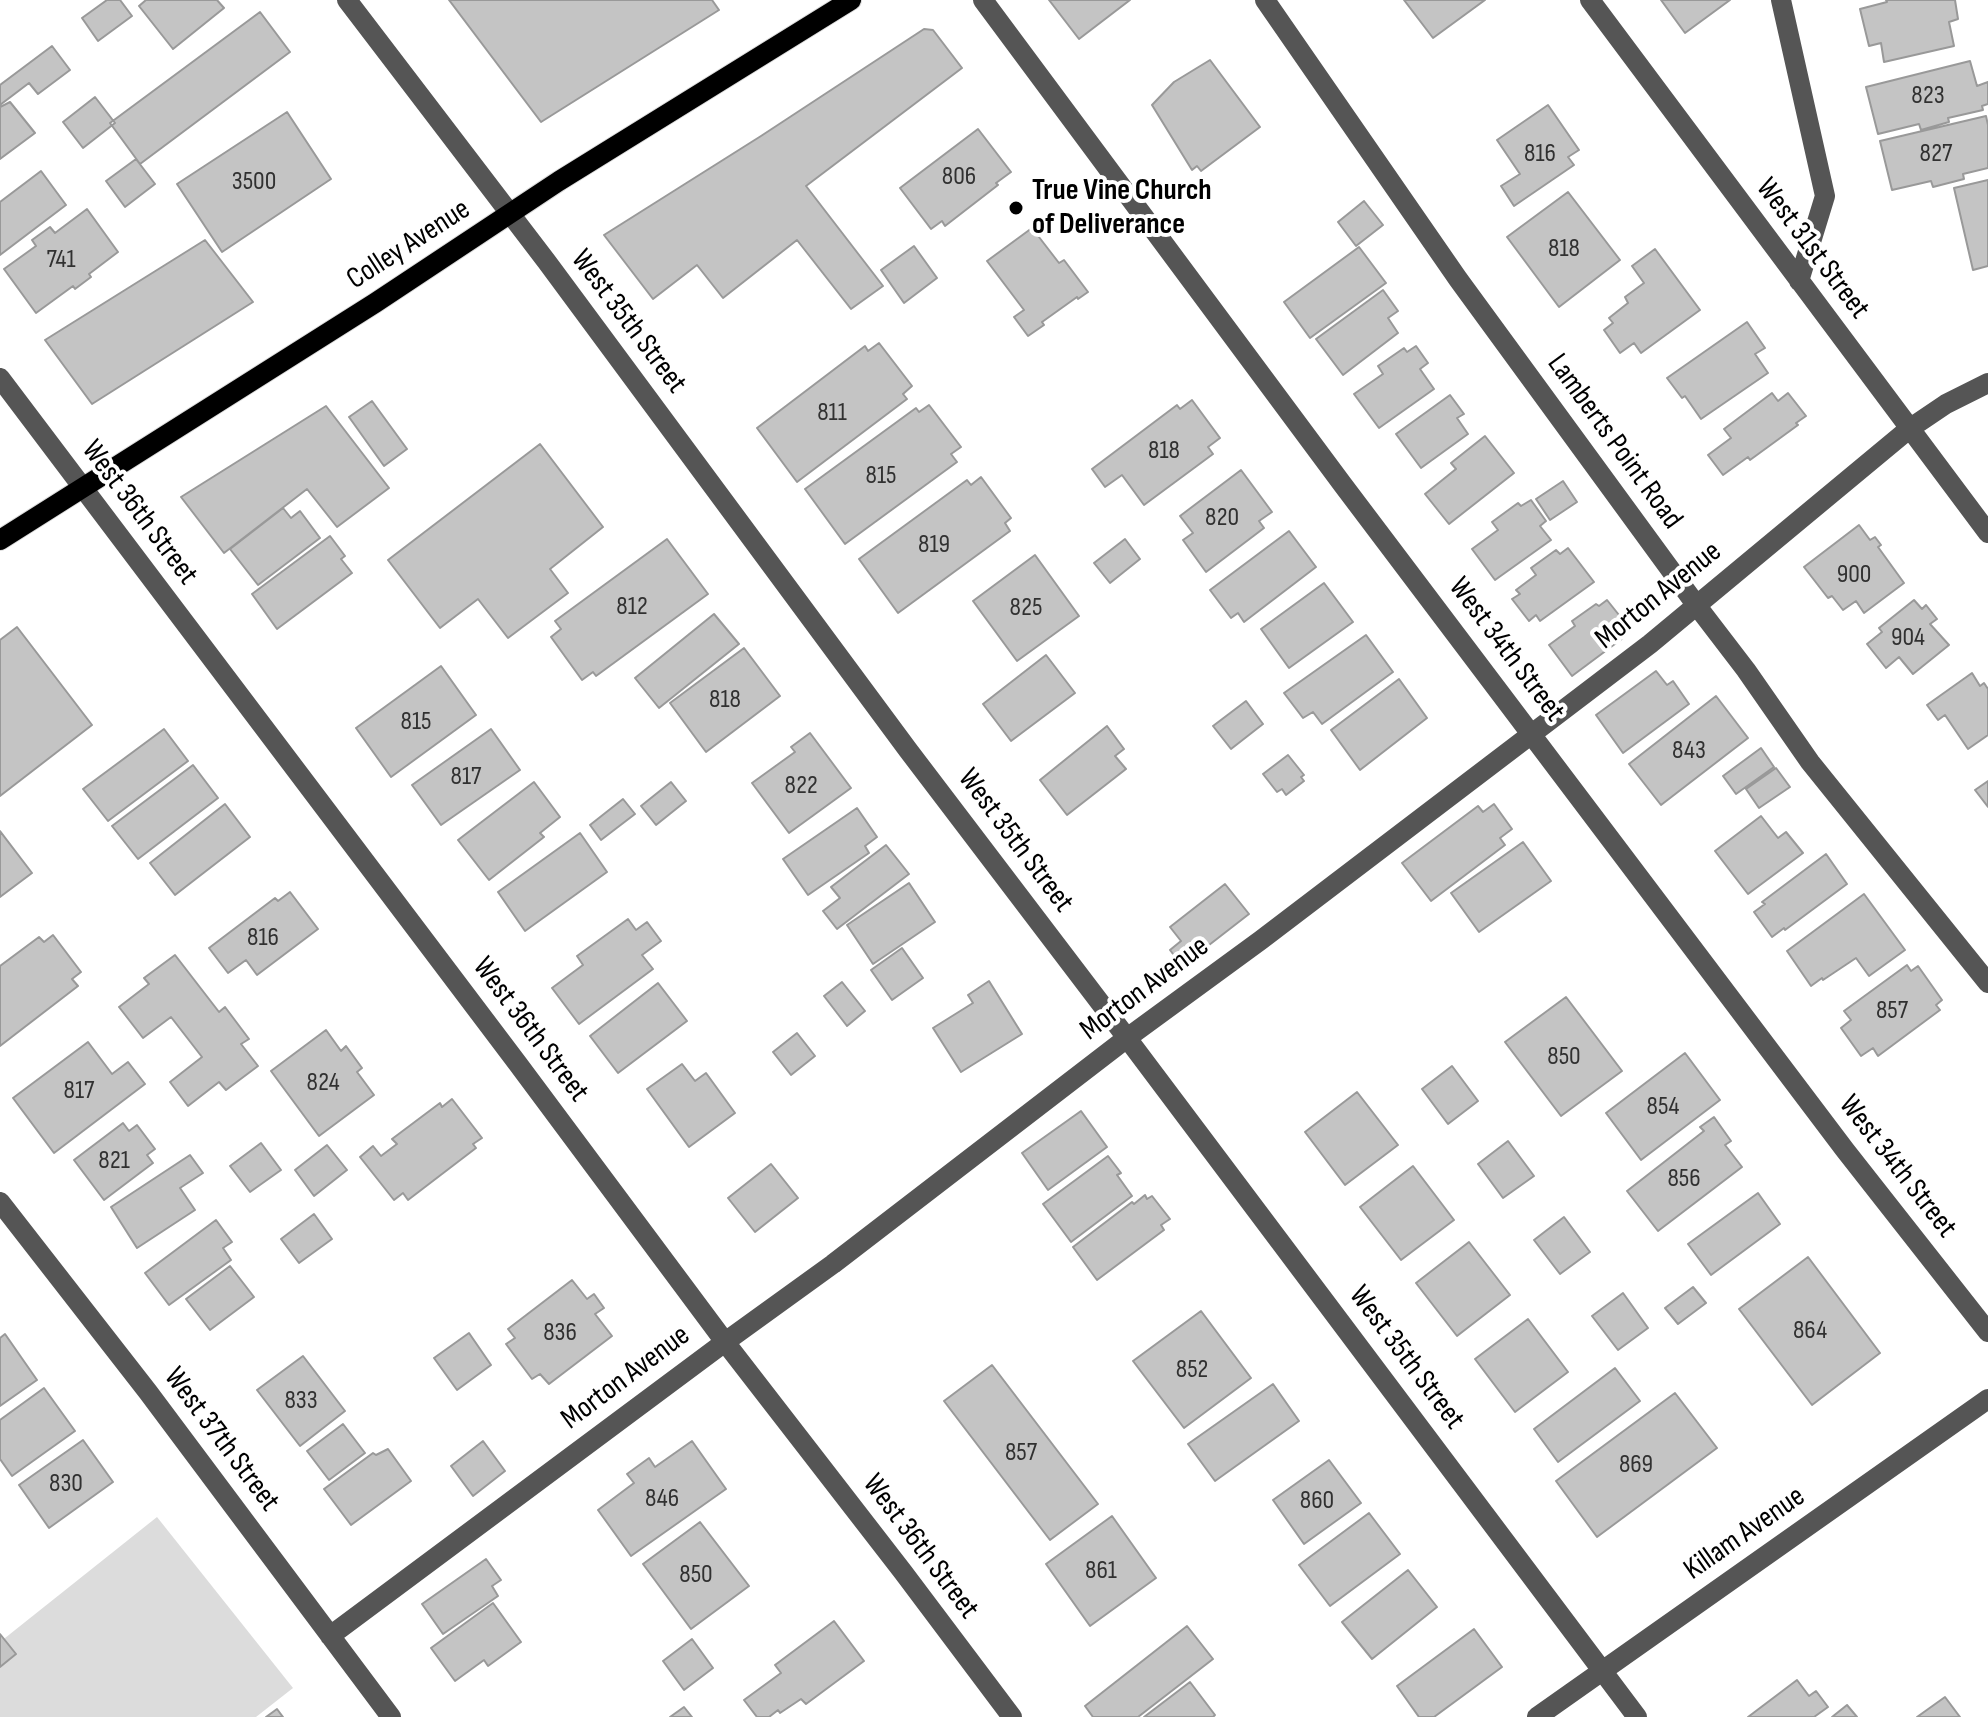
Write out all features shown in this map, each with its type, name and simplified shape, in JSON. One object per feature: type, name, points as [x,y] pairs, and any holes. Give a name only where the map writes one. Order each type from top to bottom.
[{"type":"main road","name":"Colley Avenue","points":[[0,540],[843,2]]},
{"type":"street","name":"West 35th Street","points":[[348,0],[1637,1717]]},
{"type":"street","name":"West 34th Street","points":[[983,0],[1343,485],[1845,1150],[1988,1332]]},
{"type":"street","name":"Lamberts Point Road","points":[[1265,0],[1458,279],[1746,670],[1810,762],[1988,983]]},
{"type":"street","name":"West 31st Street","points":[[1590,0],[1988,533]]},
{"type":"street","points":[[1781,0],[1825,196],[1799,281]]},
{"type":"street","name":"West 36th Street","points":[[0,378],[725,1342],[1012,1717]]},
{"type":"street","name":"Morton Avenue","points":[[330,1636],[833,1264],[1650,644],[1909,429],[1946,404],[1988,383]]},
{"type":"street","name":"West 37th Street","points":[[0,1202],[148,1392],[391,1717]]},
{"type":"street","name":"Killam Avenue","points":[[1537,1717],[1988,1399]]},
{"type":"shaded area","points":[[157,1517],[293,1688],[256,1717],[0,1717],[0,1642]]},
{"type":"building","points":[[107,0],[120,0],[132,16],[98,41],[82,18]]},
{"type":"building","points":[[146,0],[217,0],[224,8],[173,49],[139,6]]},
{"type":"building","points":[[449,0],[712,0],[719,10],[541,122]]},
{"type":"building","points":[[1049,0],[1130,0],[1079,39]]},
{"type":"building","points":[[1404,0],[1485,0],[1433,38]]},
{"type":"building","points":[[1661,0],[1730,0],[1685,33]]},
{"type":"building","points":[[1886,0],[1955,0],[1958,19],[1949,22],[1954,46],[1884,62],[1881,43],[1869,46],[1860,9]]},
{"type":"building","points":[[260,12],[290,52],[140,164],[110,123]]},
{"type":"building","points":[[924,29],[933,30],[962,68],[806,186],[883,286],[851,309],[797,240],[723,298],[697,265],[653,299],[604,235]]},
{"type":"building","points":[[52,46],[70,70],[38,94],[29,83],[0,105],[0,85]]},
{"type":"building","points":[[1210,60],[1260,127],[1201,171],[1197,166],[1192,170],[1152,105],[1174,82]]},
{"type":"building","points":[[1970,61],[1977,86],[1988,82],[1988,104],[1982,106],[1983,110],[1948,118],[1949,122],[1921,130],[1919,124],[1878,134],[1866,87]]},
{"type":"building","points":[[95,97],[115,123],[83,148],[63,122]]},
{"type":"building","points":[[10,102],[35,133],[0,159],[0,107]]},
{"type":"building","points":[[1548,105],[1579,150],[1568,157],[1574,165],[1514,206],[1501,186],[1520,174],[1497,140]]},
{"type":"building","points":[[287,112],[331,179],[222,252],[177,184]]},
{"type":"building","points":[[1986,116],[1988,168],[1963,174],[1964,179],[1933,187],[1931,181],[1892,190],[1880,141]]},
{"type":"building","points":[[978,129],[1011,172],[945,226],[942,221],[931,229],[900,188]]},
{"type":"building","points":[[136,159],[155,184],[125,207],[106,181]]},
{"type":"building","points":[[41,171],[66,205],[0,255],[0,202]]},
{"type":"building","points":[[1988,180],[1988,266],[1973,270],[1954,188]]},
{"type":"building","points":[[1568,192],[1620,260],[1559,307],[1507,237]]},
{"type":"building","points":[[1364,201],[1383,225],[1356,246],[1338,222]]},
{"type":"building","points":[[87,209],[118,252],[75,289],[73,286],[36,313],[4,269],[36,246],[32,240],[50,227],[55,233]]},
{"type":"building","points":[[1032,228],[1059,263],[1064,260],[1088,292],[1042,322],[1044,325],[1028,336],[1014,317],[1024,310],[987,261]]},
{"type":"building","points":[[205,240],[253,302],[92,404],[45,340]]},
{"type":"building","points":[[914,246],[937,278],[904,303],[881,270]]},
{"type":"building","points":[[1359,247],[1386,283],[1310,338],[1284,302]]},
{"type":"building","points":[[1655,249],[1700,310],[1641,353],[1634,343],[1620,353],[1604,330],[1613,323],[1609,318],[1628,303],[1625,297],[1644,283],[1632,266]]},
{"type":"building","points":[[1383,290],[1398,311],[1388,318],[1398,333],[1343,375],[1316,339]]},
{"type":"building","points":[[1747,322],[1765,348],[1755,354],[1768,373],[1701,419],[1667,378]]},
{"type":"building","points":[[879,343],[912,386],[903,394],[907,399],[797,482],[757,428],[865,346],[868,351]]},
{"type":"building","points":[[1416,346],[1428,363],[1420,369],[1434,389],[1379,428],[1354,394],[1383,374],[1378,366],[1404,348],[1407,352]]},
{"type":"building","points":[[1772,393],[1778,401],[1788,393],[1806,416],[1750,460],[1748,457],[1723,475],[1708,455],[1731,438],[1724,429]]},
{"type":"building","points":[[1450,395],[1464,414],[1457,418],[1468,434],[1421,468],[1396,434]]},
{"type":"building","points":[[1192,400],[1220,438],[1208,447],[1213,454],[1144,505],[1122,475],[1105,487],[1092,469],[1177,405],[1180,409]]},
{"type":"building","points":[[372,401],[407,449],[384,466],[349,417]]},
{"type":"building","points":[[929,405],[961,447],[951,454],[957,462],[845,544],[805,489],[916,408],[919,412]]},
{"type":"building","points":[[326,406],[389,488],[337,527],[307,489],[224,553],[181,497]]},
{"type":"building","points":[[1485,436],[1514,473],[1449,524],[1425,494],[1456,469],[1451,463]]},
{"type":"building","points":[[540,444],[603,527],[550,569],[568,593],[508,638],[478,599],[440,628],[388,560]]},
{"type":"building","points":[[1241,470],[1272,512],[1259,521],[1264,528],[1206,572],[1183,540],[1193,533],[1180,516]]},
{"type":"building","points":[[981,477],[1011,518],[1005,523],[1010,531],[898,613],[859,559],[967,480],[971,485]]},
{"type":"building","points":[[1563,481],[1577,502],[1550,520],[1536,499]]},
{"type":"building","points":[[1531,500],[1546,521],[1540,526],[1551,540],[1495,580],[1472,549],[1498,530],[1492,522],[1518,503],[1521,506]]},
{"type":"building","points":[[283,508],[291,518],[300,511],[320,538],[258,585],[230,549]]},
{"type":"building","points":[[1859,525],[1870,540],[1875,537],[1881,545],[1878,547],[1904,583],[1864,613],[1856,601],[1843,610],[1832,596],[1828,598],[1804,567]]},
{"type":"building","points":[[1289,531],[1316,567],[1244,622],[1238,613],[1231,618],[1210,590]]},
{"type":"building","points":[[330,536],[345,556],[341,559],[352,573],[277,629],[252,594]]},
{"type":"building","points":[[667,539],[708,594],[596,676],[593,672],[582,680],[551,637],[561,629],[555,621]]},
{"type":"building","points":[[1125,539],[1140,559],[1110,583],[1094,563]]},
{"type":"building","points":[[1568,548],[1594,582],[1540,621],[1536,615],[1529,621],[1512,599],[1520,594],[1516,590],[1536,575],[1531,568],[1556,550],[1560,554]]},
{"type":"building","points":[[1035,555],[1079,616],[1017,661],[973,601]]},
{"type":"building","points":[[1324,583],[1353,622],[1289,668],[1261,629]]},
{"type":"building","points":[[1607,600],[1623,620],[1615,626],[1623,638],[1572,676],[1549,645],[1575,626],[1572,621]]},
{"type":"building","points":[[1914,600],[1922,609],[1926,605],[1937,619],[1930,624],[1949,645],[1913,674],[1899,657],[1886,668],[1867,644],[1882,632],[1879,628]]},
{"type":"building","points":[[714,614],[739,644],[659,708],[635,678]]},
{"type":"building","points":[[17,627],[92,725],[0,796],[0,640]]},
{"type":"building","points":[[1366,635],[1393,672],[1322,724],[1313,712],[1303,718],[1284,693]]},
{"type":"building","points":[[744,648],[780,696],[706,752],[670,703]]},
{"type":"building","points":[[1046,655],[1075,693],[1011,741],[983,704]]},
{"type":"building","points":[[441,666],[476,715],[391,777],[356,728]]},
{"type":"building","points":[[1656,671],[1667,685],[1673,681],[1689,704],[1623,753],[1596,715]]},
{"type":"building","points":[[1972,673],[1980,686],[1984,683],[1988,689],[1988,735],[1968,749],[1945,715],[1938,720],[1927,705]]},
{"type":"building","points":[[1399,679],[1427,718],[1360,770],[1331,730]]},
{"type":"building","points":[[1716,696],[1748,738],[1661,805],[1629,764]]},
{"type":"building","points":[[1246,701],[1263,724],[1231,749],[1213,726]]},
{"type":"building","points":[[1107,726],[1124,749],[1115,756],[1126,769],[1067,815],[1040,780]]},
{"type":"building","points":[[164,729],[188,761],[108,821],[83,789]]},
{"type":"building","points":[[491,729],[520,770],[441,825],[412,785]]},
{"type":"building","points":[[810,733],[851,788],[789,833],[752,783],[795,752],[791,747]]},
{"type":"building","points":[[1761,748],[1774,767],[1736,794],[1723,776]]},
{"type":"building","points":[[1288,755],[1304,775],[1301,777],[1304,781],[1286,795],[1282,789],[1277,792],[1263,774]]},
{"type":"building","points":[[193,765],[218,798],[138,859],[112,826]]},
{"type":"building","points":[[1776,768],[1790,787],[1759,808],[1746,789]]},
{"type":"building","points":[[1988,781],[1988,807],[1975,790]]},
{"type":"building","points":[[534,782],[560,817],[540,833],[544,837],[489,880],[458,840]]},
{"type":"building","points":[[671,782],[686,801],[656,825],[641,806]]},
{"type":"building","points":[[623,799],[635,814],[601,840],[590,825]]},
{"type":"building","points":[[225,804],[250,837],[175,895],[150,863]]},
{"type":"building","points":[[1494,804],[1512,829],[1500,838],[1505,845],[1431,901],[1402,863],[1478,806],[1483,812]]},
{"type":"building","points":[[857,808],[877,837],[865,846],[869,853],[808,895],[783,859]]},
{"type":"building","points":[[1761,816],[1778,838],[1786,832],[1803,853],[1748,894],[1715,851]]},
{"type":"building","points":[[0,831],[32,873],[0,897]]},
{"type":"building","points":[[580,833],[607,872],[525,931],[498,892]]},
{"type":"building","points":[[1523,842],[1551,881],[1479,932],[1451,893]]},
{"type":"building","points":[[886,845],[909,874],[837,929],[823,911],[840,898],[831,887]]},
{"type":"building","points":[[1826,854],[1847,884],[1772,937],[1754,912],[1765,904],[1762,902]]},
{"type":"building","points":[[909,883],[935,922],[873,964],[847,925]]},
{"type":"building","points":[[1225,884],[1249,914],[1182,966],[1170,950],[1181,941],[1170,927]]},
{"type":"building","points":[[290,892],[318,929],[257,975],[246,960],[228,973],[209,948],[275,898],[278,901]]},
{"type":"building","points":[[1864,894],[1905,950],[1869,976],[1856,958],[1811,986],[1787,951]]},
{"type":"building","points":[[628,919],[636,930],[647,922],[661,941],[642,955],[653,969],[579,1024],[552,988],[583,965],[577,956]]},
{"type":"building","points":[[53,935],[81,972],[72,979],[78,986],[0,1046],[0,966],[39,937],[44,942]]},
{"type":"building","points":[[902,948],[923,978],[892,1000],[871,970]]},
{"type":"building","points":[[175,955],[219,1012],[225,1007],[249,1039],[241,1044],[258,1066],[226,1090],[219,1082],[188,1106],[170,1082],[202,1057],[171,1017],[143,1038],[119,1007],[149,984],[144,978]]},
{"type":"building","points":[[1907,965],[1911,971],[1918,966],[1942,1000],[1936,1005],[1940,1010],[1878,1056],[1873,1048],[1861,1056],[1841,1028],[1851,1020],[1844,1011]]},
{"type":"building","points":[[989,981],[1022,1034],[961,1072],[933,1028],[973,1003],[968,995]]},
{"type":"building","points":[[842,982],[865,1011],[847,1026],[824,996]]},
{"type":"building","points":[[658,983],[687,1021],[618,1073],[590,1036]]},
{"type":"building","points":[[1566,997],[1622,1071],[1561,1116],[1505,1042]]},
{"type":"building","points":[[326,1030],[341,1051],[346,1046],[362,1068],[357,1072],[374,1095],[319,1136],[271,1071]]},
{"type":"building","points":[[797,1033],[815,1056],[791,1075],[773,1052]]},
{"type":"building","points":[[88,1042],[112,1074],[128,1062],[145,1084],[54,1153],[13,1098]]},
{"type":"building","points":[[1685,1053],[1720,1100],[1641,1160],[1606,1113]]},
{"type":"building","points":[[682,1064],[695,1081],[706,1073],[735,1113],[689,1147],[647,1089]]},
{"type":"building","points":[[1452,1066],[1478,1101],[1448,1124],[1422,1089]]},
{"type":"building","points":[[1357,1092],[1398,1145],[1345,1185],[1305,1132]]},
{"type":"building","points":[[452,1099],[482,1138],[473,1144],[476,1148],[408,1200],[403,1193],[394,1200],[360,1157],[373,1146],[381,1156],[397,1144],[392,1139],[440,1103],[442,1107]]},
{"type":"building","points":[[1081,1111],[1107,1147],[1048,1190],[1022,1153]]},
{"type":"building","points":[[1714,1117],[1731,1141],[1725,1145],[1742,1167],[1658,1231],[1627,1191],[1704,1131],[1700,1127]]},
{"type":"building","points":[[123,1123],[129,1131],[137,1125],[155,1149],[147,1155],[153,1163],[104,1200],[74,1160]]},
{"type":"building","points":[[1508,1141],[1534,1176],[1503,1198],[1478,1164]]},
{"type":"building","points":[[261,1143],[281,1170],[250,1192],[230,1166]]},
{"type":"building","points":[[327,1145],[347,1170],[314,1196],[295,1170]]},
{"type":"building","points":[[190,1155],[203,1173],[180,1188],[195,1210],[137,1248],[111,1207]]},
{"type":"building","points":[[1108,1156],[1121,1173],[1117,1175],[1132,1196],[1071,1242],[1043,1204]]},
{"type":"building","points":[[771,1164],[798,1198],[755,1232],[728,1198]]},
{"type":"building","points":[[1413,1166],[1454,1220],[1401,1260],[1360,1207]]},
{"type":"building","points":[[1758,1193],[1780,1224],[1711,1275],[1688,1244]]},
{"type":"building","points":[[1145,1195],[1147,1199],[1152,1196],[1170,1219],[1161,1225],[1164,1230],[1097,1280],[1073,1247]]},
{"type":"building","points":[[314,1214],[332,1239],[299,1263],[281,1239]]},
{"type":"building","points":[[1564,1217],[1590,1252],[1560,1274],[1534,1240]]},
{"type":"building","points":[[216,1220],[232,1242],[223,1248],[231,1260],[169,1305],[145,1273]]},
{"type":"building","points":[[1469,1242],[1510,1295],[1457,1336],[1416,1283]]},
{"type":"building","points":[[1808,1257],[1880,1353],[1812,1405],[1739,1309]]},
{"type":"building","points":[[230,1266],[254,1297],[210,1330],[186,1299]]},
{"type":"building","points":[[572,1280],[587,1299],[594,1294],[604,1308],[595,1314],[612,1336],[549,1384],[540,1374],[532,1379],[506,1344],[515,1338],[508,1329]]},
{"type":"building","points":[[1693,1287],[1706,1303],[1678,1324],[1665,1308]]},
{"type":"building","points":[[1623,1293],[1648,1328],[1618,1350],[1592,1316]]},
{"type":"building","points":[[1201,1311],[1251,1378],[1184,1428],[1133,1361]]},
{"type":"building","points":[[1528,1319],[1568,1372],[1515,1412],[1475,1359]]},
{"type":"building","points":[[469,1333],[491,1365],[457,1390],[434,1358]]},
{"type":"building","points":[[5,1334],[37,1380],[0,1406],[0,1338]]},
{"type":"building","points":[[303,1356],[345,1411],[300,1446],[257,1390]]},
{"type":"building","points":[[992,1365],[1098,1504],[1050,1540],[944,1401]]},
{"type":"building","points":[[1615,1368],[1640,1401],[1558,1462],[1534,1429]]},
{"type":"building","points":[[1273,1384],[1299,1421],[1215,1481],[1188,1444]]},
{"type":"building","points":[[44,1388],[75,1431],[12,1476],[0,1459],[0,1420]]},
{"type":"building","points":[[1675,1393],[1717,1448],[1597,1537],[1556,1481]]},
{"type":"building","points":[[343,1424],[365,1453],[329,1480],[307,1451]]},
{"type":"building","points":[[83,1440],[113,1482],[49,1528],[19,1485]]},
{"type":"building","points":[[483,1441],[505,1471],[473,1496],[451,1466]]},
{"type":"building","points":[[692,1441],[726,1489],[631,1556],[598,1510],[634,1483],[627,1474],[649,1458],[655,1467]]},
{"type":"building","points":[[388,1449],[411,1481],[351,1525],[324,1489],[373,1453],[376,1455]]},
{"type":"building","points":[[1329,1460],[1361,1503],[1304,1544],[1273,1500]]},
{"type":"building","points":[[1369,1513],[1400,1554],[1330,1606],[1299,1565]]},
{"type":"building","points":[[1112,1516],[1156,1578],[1090,1626],[1046,1564]]},
{"type":"building","points":[[700,1522],[749,1586],[691,1629],[643,1564]]},
{"type":"building","points":[[486,1559],[501,1580],[492,1586],[498,1596],[443,1634],[422,1604]]},
{"type":"building","points":[[1408,1570],[1437,1607],[1372,1659],[1342,1622]]},
{"type":"building","points":[[493,1603],[521,1642],[488,1666],[484,1660],[455,1681],[431,1648]]},
{"type":"building","points":[[834,1621],[864,1661],[806,1704],[801,1699],[780,1713],[778,1710],[769,1717],[757,1717],[744,1700],[781,1673],[775,1665]]},
{"type":"building","points":[[1187,1626],[1213,1659],[1138,1717],[1093,1717],[1085,1706]]},
{"type":"building","points":[[1474,1629],[1502,1667],[1434,1717],[1419,1717],[1397,1686]]},
{"type":"building","points":[[0,1634],[16,1654],[0,1667]]},
{"type":"building","points":[[692,1639],[713,1668],[684,1690],[663,1661]]},
{"type":"building","points":[[1797,1680],[1809,1696],[1816,1691],[1828,1707],[1814,1717],[1748,1717]]},
{"type":"building","points":[[1190,1682],[1215,1715],[1213,1717],[1144,1717]]},
{"type":"building","points":[[1945,1697],[1960,1717],[1917,1717]]},
{"type":"building","points":[[1847,1705],[1857,1717],[1832,1717]]},
{"type":"building","points":[[684,1707],[692,1717],[670,1717]]},
{"type":"building","points":[[277,1709],[283,1717],[266,1717]]},
{"type":"place","name":"True Vine Church of Deliverance","points":[[1016,208]]}]
